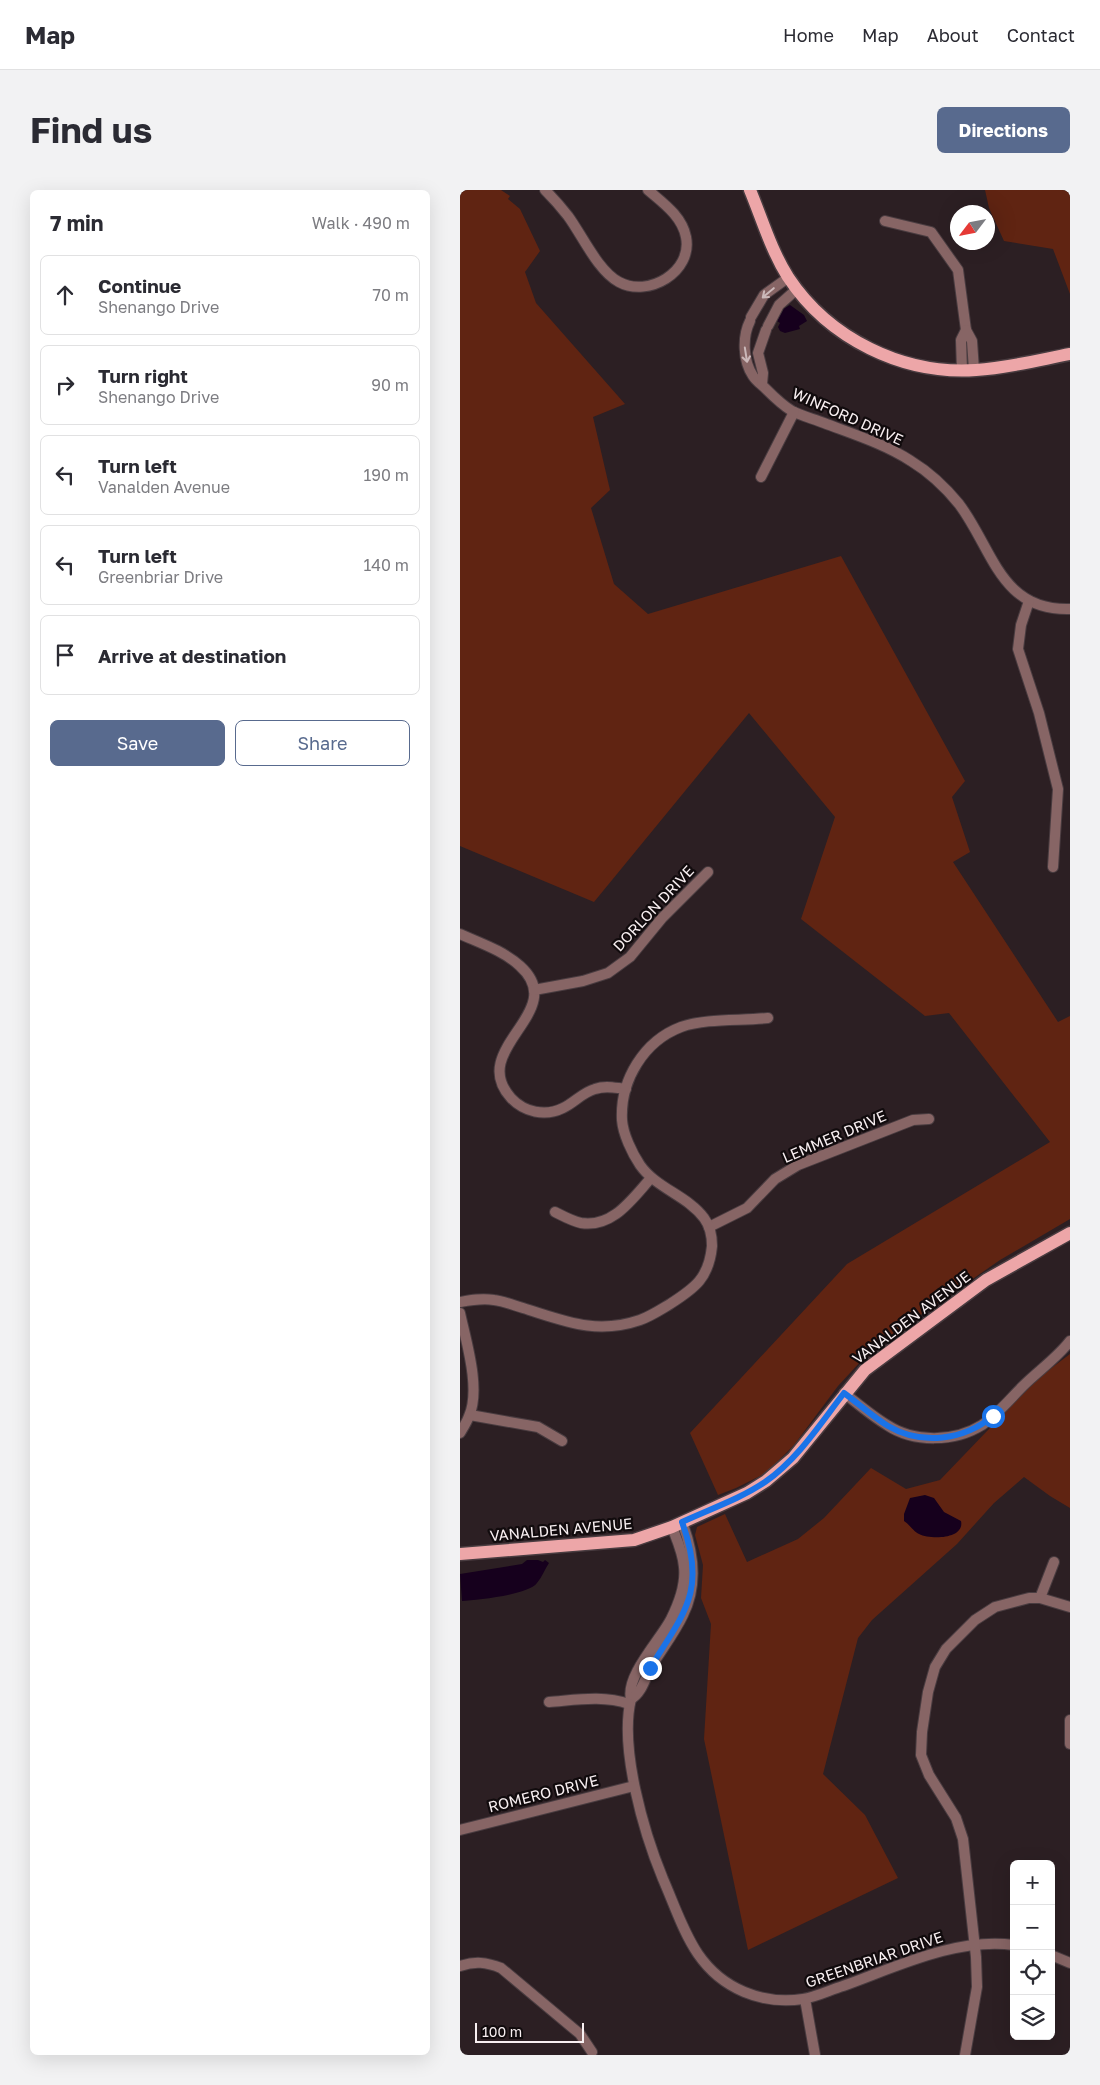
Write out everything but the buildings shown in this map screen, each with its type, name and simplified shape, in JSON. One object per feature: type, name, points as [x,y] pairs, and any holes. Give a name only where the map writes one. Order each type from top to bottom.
[{"type":"main road","points":[[750,190],[772,247],[788,277],[824,318],[867,347],[918,366],[947,370],[994,369],[1070,354]]},
{"type":"main road","name":"VANALDEN AVENUE","points":[[460,1554],[634,1540],[677,1525],[731,1500],[766,1481],[794,1458],[844,1393],[865,1370],[978,1286],[1070,1233]]},
{"type":"street","points":[[545,190],[568,216],[605,270],[617,281],[629,286],[646,288],[662,282],[676,270],[685,255],[686,238],[680,222],[670,209],[648,190]]},
{"type":"street","points":[[885,221],[931,232],[958,270],[966,330],[961,340],[968,370]]},
{"type":"street","name":"WINFORD DRIVE","points":[[788,277],[764,295],[750,319],[745,337],[745,351],[748,366],[753,377],[775,398],[794,412],[888,448],[912,461],[958,504],[999,574],[1008,585],[1028,601],[1058,609],[1070,608]]},
{"type":"street","points":[[762,384],[758,353],[767,328],[779,305],[797,289]]},
{"type":"street","points":[[760,477],[794,412]]},
{"type":"street","points":[[1028,601],[1021,625],[1018,649],[1039,714],[1058,789],[1053,867]]},
{"type":"street","name":"DORLON DRIVE","points":[[534,990],[583,981],[608,973],[630,957],[662,918],[708,872]]},
{"type":"street","points":[[460,934],[510,957],[522,967],[530,978],[534,990],[531,1010],[505,1049],[500,1062],[500,1075],[510,1097],[529,1110],[540,1113],[553,1112],[563,1108],[595,1088],[609,1086],[626,1089]]},
{"type":"street","points":[[460,1302],[480,1299],[496,1300],[579,1326],[592,1327],[622,1325],[642,1320],[692,1290],[703,1277],[710,1260],[712,1240],[709,1227],[704,1217],[651,1178],[640,1165],[630,1146],[622,1120],[626,1089],[634,1068],[644,1053],[665,1035],[681,1027],[695,1024],[768,1018]]},
{"type":"street","name":"LEMMER DRIVE","points":[[709,1227],[747,1208],[775,1180],[798,1165],[913,1120],[928,1119]]},
{"type":"street","points":[[555,1212],[582,1223],[609,1220],[620,1212],[651,1178]]},
{"type":"street","points":[[460,1313],[474,1389],[470,1415],[460,1433]]},
{"type":"street","points":[[844,1393],[888,1426],[903,1434],[941,1438],[966,1433],[982,1425],[993,1416],[1033,1376],[1063,1350],[1070,1341]]},
{"type":"street","points":[[470,1415],[538,1427],[562,1441]]},
{"type":"street","points":[[549,1702],[597,1698],[630,1701],[638,1692],[650,1668],[679,1624],[687,1606],[692,1581],[693,1556],[677,1525]]},
{"type":"street","points":[[1040,1598],[1054,1562]]},
{"type":"street","points":[[965,2055],[977,1987],[976,1957],[963,1840],[956,1818],[929,1775],[921,1755],[922,1732],[928,1692],[935,1667],[943,1655],[974,1620],[995,1607],[1029,1598],[1040,1598],[1070,1607]]},
{"type":"street","name":"GREENBRIAR DRIVE","points":[[630,1701],[629,1742],[634,1786],[652,1852],[679,1916],[698,1954],[719,1977],[742,1993],[774,2000],[805,1999],[933,1954],[974,1945],[1000,1943],[1010,1944]]},
{"type":"street","points":[[1070,1720],[1070,1744]]},
{"type":"street","name":"ROMERO DRIVE","points":[[460,1830],[634,1786]]},
{"type":"street","points":[[1055,1957],[1070,1963]]},
{"type":"street","points":[[460,1966],[474,1962],[486,1962],[501,1968],[580,2034],[592,2052]]},
{"type":"street","points":[[805,1999],[815,2055]]},
{"type":"shaded area","points":[[460,190],[501,190],[510,196],[508,199],[520,209],[540,251],[525,272],[536,303],[625,404],[593,417],[610,490],[591,508],[614,584],[648,614],[841,556],[965,781],[952,797],[970,852],[953,862],[1058,1022],[1070,1016],[1070,1219],[1000,1260],[873,1348],[838,1386],[794,1445],[766,1473],[718,1495],[690,1433],[847,1264],[1050,1142],[949,1013],[925,1016],[801,919],[835,817],[749,713],[594,902],[460,846]]},
{"type":"shaded area","points":[[985,190],[1070,190],[1070,294],[1053,249],[1004,241],[995,221],[995,205],[988,205]]},
{"type":"shaded area","points":[[790,305],[804,315],[807,321],[799,326],[800,329],[785,333],[780,331],[778,327],[780,323],[777,321],[783,309]]},
{"type":"shaded area","points":[[1070,1354],[1070,1508],[1024,1477],[994,1503],[957,1544],[872,1620],[858,1638],[823,1774],[865,1815],[898,1878],[748,1950],[704,1739],[711,1624],[701,1598],[703,1565],[695,1535],[697,1527],[725,1514],[747,1562],[798,1539],[824,1518],[871,1468],[906,1489],[940,1480],[1037,1379]]},
{"type":"shaded area","points":[[925,1495],[934,1498],[944,1512],[961,1521],[961,1527],[958,1531],[953,1535],[939,1537],[924,1536],[917,1533],[904,1521],[904,1514],[910,1498]]},
{"type":"shaded area","points":[[527,1560],[543,1562],[545,1560],[549,1563],[539,1581],[532,1587],[513,1594],[462,1601],[460,1574],[522,1564]]},
{"type":"route","points":[[650,1668],[684,1615],[691,1592],[693,1556],[682,1522],[746,1493],[766,1481],[794,1458],[844,1393],[888,1426],[903,1434],[926,1438],[941,1438],[966,1433],[982,1425],[993,1416]]}]
